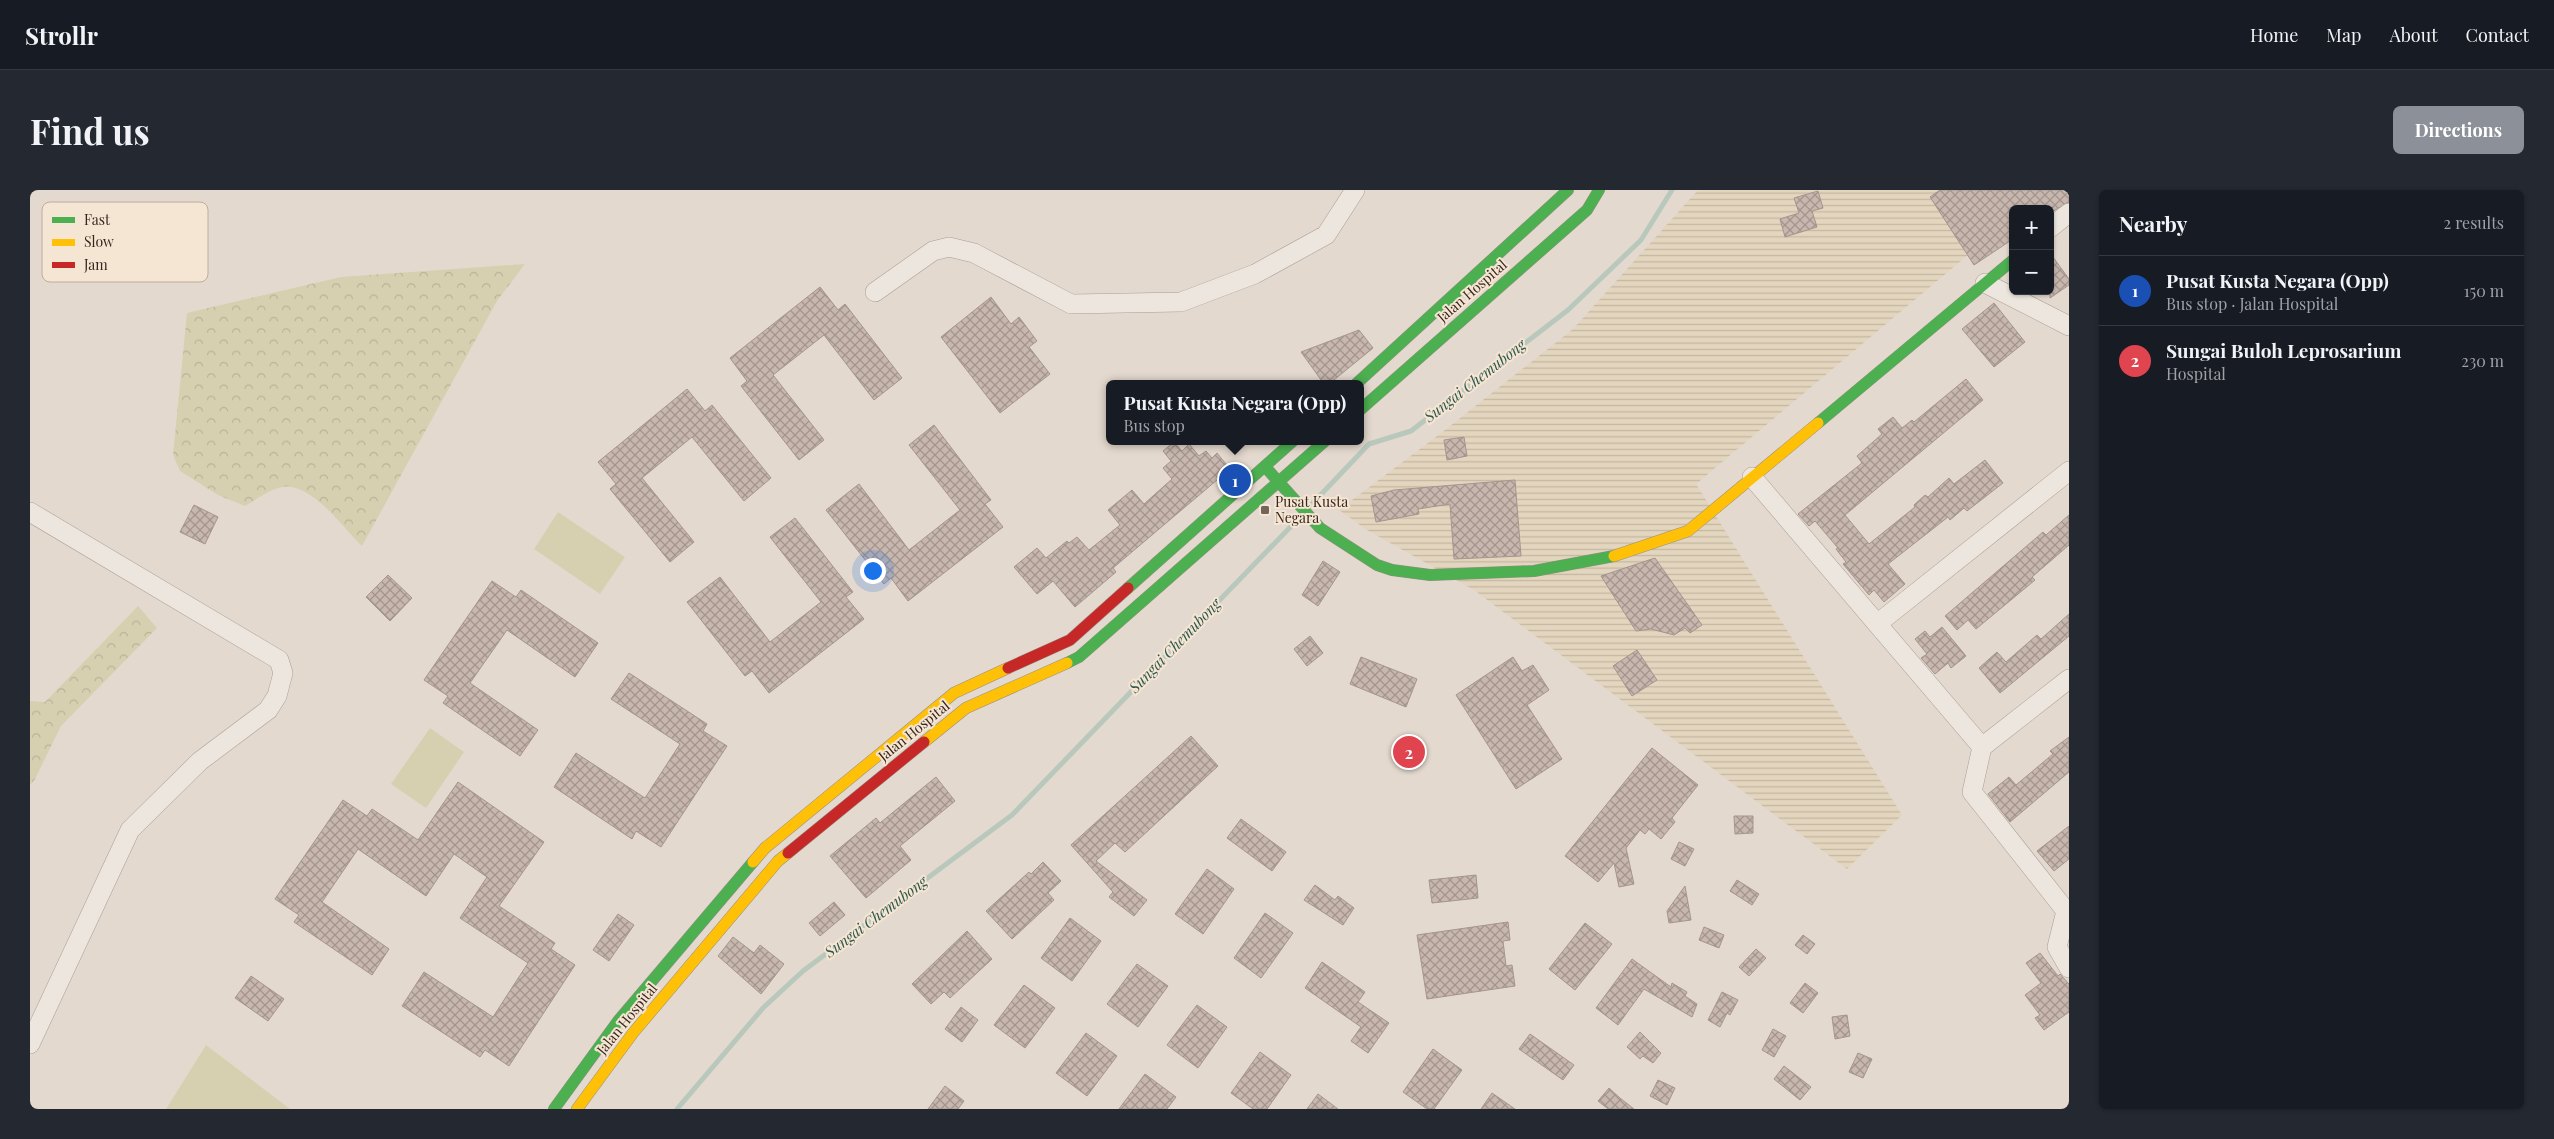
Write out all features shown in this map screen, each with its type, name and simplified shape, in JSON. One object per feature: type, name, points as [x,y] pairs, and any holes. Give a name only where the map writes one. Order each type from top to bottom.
[{"type":"main road","name":"Jalan Hospital","points":[[1360,380],[1568,190]]},
{"type":"main road","name":"Jalan Hospital","points":[[1364,406],[1587,210],[1599,190]]},
{"type":"main road","points":[[1265,467],[1320,528],[1377,565],[1408,574],[1534,571],[1618,555],[1688,531],[2009,263]]},
{"type":"main road","name":"Jalan Hospital","points":[[554,1109],[618,1021],[765,848],[954,694],[1070,640],[1289,445]]},
{"type":"main road","name":"Jalan Hospital","points":[[577,1109],[633,1033],[778,862],[966,708],[1079,657],[1321,445]]},
{"type":"main road","points":[[954,694],[966,708]]},
{"type":"street","points":[[874,292],[933,251],[948,247],[974,253],[1070,304],[1181,302],[1255,274],[1326,235],[1354,190]]},
{"type":"street","points":[[2054,225],[2069,213]]},
{"type":"street","points":[[1985,283],[2069,326]]},
{"type":"street","points":[[1877,624],[2069,471]]},
{"type":"street","points":[[1752,477],[1982,747]]},
{"type":"street","points":[[30,512],[278,660],[283,673],[277,696],[268,710],[200,761],[130,830],[30,1044]]},
{"type":"street","points":[[2069,678],[1982,747],[1972,792],[2068,910],[2057,947],[2069,968]]},
{"type":"shaded area","points":[[1698,190],[2044,190],[2020,205],[2009,205],[2009,220],[1696,484],[1902,815],[1847,869],[1474,590],[1367,530],[1339,510],[1445,430],[1573,329]]},
{"type":"green space","points":[[525,264],[497,301],[362,546],[330,511],[301,490],[291,487],[280,488],[245,506],[218,495],[180,471],[173,455],[187,313],[341,277]]},
{"type":"green space","points":[[558,512],[625,557],[600,594],[534,549]]},
{"type":"green space","points":[[138,606],[157,628],[61,726],[35,779],[30,785],[30,701],[45,702]]},
{"type":"green space","points":[[430,728],[464,752],[426,808],[391,784]]},
{"type":"green space","points":[[206,1045],[290,1109],[166,1109]]},
{"type":"building","points":[[1940,190],[2069,190],[2069,202],[2054,211],[2054,205],[2009,205],[2009,242],[1974,265],[1930,197]]},
{"type":"building","points":[[1818,191],[1823,208],[1812,211],[1817,227],[1785,237],[1780,219],[1799,213],[1794,198]]},
{"type":"building","points":[[2054,258],[2069,279],[2069,285],[2050,298],[2050,295],[2054,295]]},
{"type":"building","points":[[820,287],[838,310],[845,304],[902,378],[874,400],[824,335],[773,375],[824,440],[799,460],[741,386],[747,381],[730,358]]},
{"type":"building","points":[[991,297],[1011,324],[1019,317],[1037,341],[1029,347],[1050,374],[1000,413],[941,337]]},
{"type":"building","points":[[1994,303],[2025,342],[1994,367],[1962,329]]},
{"type":"building","points":[[1359,330],[1373,348],[1334,380],[1321,380],[1301,352]]},
{"type":"building","points":[[1966,379],[1983,400],[1845,515],[1869,544],[1915,507],[1914,505],[1925,495],[1928,497],[1949,478],[1954,484],[1985,460],[2003,483],[1967,511],[1964,508],[1950,520],[1948,517],[1888,564],[1905,584],[1884,602],[1874,590],[1869,595],[1843,564],[1846,562],[1836,549],[1838,548],[1815,521],[1809,526],[1798,514],[1862,463],[1857,456],[1882,434],[1878,429],[1893,417],[1902,428],[1912,420],[1914,422]]},
{"type":"building","points":[[687,389],[705,411],[712,405],[771,478],[744,501],[692,437],[642,478],[694,542],[670,562],[610,489],[616,484],[598,462]]},
{"type":"building","points":[[934,425],[991,500],[985,504],[1003,527],[908,601],[891,578],[884,584],[826,510],[859,484],[909,550],[960,510],[909,445]]},
{"type":"building","points":[[1464,437],[1467,456],[1447,460],[1444,440]]},
{"type":"building","points":[[1170,445],[1177,445],[1182,451],[1190,445],[1199,456],[1206,451],[1212,458],[1217,453],[1230,469],[1113,568],[1116,572],[1075,607],[1053,581],[1037,594],[1014,567],[1037,548],[1046,558],[1067,541],[1069,543],[1077,537],[1089,550],[1120,525],[1108,510],[1132,490],[1144,504],[1172,479],[1163,468],[1171,461],[1163,451]]},
{"type":"building","points":[[1515,480],[1521,556],[1454,559],[1450,504],[1418,509],[1419,514],[1376,522],[1371,496],[1394,490]]},
{"type":"building","points":[[194,505],[218,517],[205,544],[180,532]]},
{"type":"building","points":[[2069,515],[2069,545],[2032,577],[2035,580],[1976,629],[1968,620],[1957,630],[1945,616],[2043,532],[2046,535]]},
{"type":"building","points":[[795,518],[853,592],[846,597],[864,619],[769,693],[752,671],[745,676],[687,602],[720,577],[770,642],[821,602],[770,537]]},
{"type":"building","points":[[1655,558],[1702,625],[1690,633],[1685,628],[1674,635],[1651,629],[1636,631],[1601,576]]},
{"type":"building","points":[[1323,561],[1340,572],[1318,606],[1302,595]]},
{"type":"building","points":[[388,575],[412,598],[390,621],[366,597]]},
{"type":"building","points":[[492,581],[516,597],[521,590],[598,643],[575,677],[507,630],[470,683],[538,730],[520,756],[443,703],[448,696],[424,680]]},
{"type":"building","points":[[2069,614],[2069,636],[2000,693],[1979,668],[1997,652],[2006,662],[2037,635],[2041,639]]},
{"type":"building","points":[[1942,627],[1966,656],[1951,668],[1948,663],[1935,674],[1921,658],[1927,654],[1915,639],[1925,631],[1930,637]]},
{"type":"building","points":[[1310,636],[1323,653],[1307,666],[1294,649]]},
{"type":"building","points":[[1637,650],[1657,680],[1632,696],[1613,666]]},
{"type":"building","points":[[1361,657],[1417,679],[1406,707],[1350,684]]},
{"type":"building","points":[[1513,657],[1522,671],[1533,665],[1549,690],[1527,705],[1562,759],[1516,789],[1456,695]]},
{"type":"building","points":[[629,673],[707,724],[703,731],[727,746],[661,847],[636,831],[632,839],[554,787],[576,753],[645,798],[680,744],[611,699]]},
{"type":"building","points":[[1191,736],[1218,766],[1125,852],[1115,843],[1096,861],[1147,900],[1134,916],[1109,897],[1113,892],[1071,845]]},
{"type":"building","points":[[2069,737],[2069,772],[2010,822],[1988,794],[2009,777],[2016,785],[2053,754],[2050,751]]},
{"type":"building","points":[[1652,748],[1698,785],[1672,818],[1675,822],[1661,839],[1649,829],[1645,834],[1640,830],[1626,848],[1634,884],[1619,887],[1614,863],[1598,882],[1565,856]]},
{"type":"building","points":[[936,777],[955,801],[900,846],[911,860],[866,898],[830,856],[876,818],[880,823]]},
{"type":"building","points":[[458,782],[544,842],[499,906],[555,943],[551,949],[575,965],[509,1066],[485,1050],[480,1057],[402,1006],[424,972],[493,1017],[528,963],[460,918],[487,877],[454,854],[426,896],[358,849],[322,902],[389,949],[372,975],[294,922],[299,915],[275,899],[343,800],[367,816],[372,809],[418,840]]},
{"type":"building","points":[[1734,816],[1753,816],[1753,833],[1735,834]]},
{"type":"building","points":[[1241,819],[1286,852],[1272,871],[1227,838]]},
{"type":"building","points":[[2069,826],[2069,859],[2054,871],[2037,851]]},
{"type":"building","points":[[1679,842],[1694,849],[1685,866],[1671,859]]},
{"type":"building","points":[[1043,862],[1061,881],[1048,893],[1054,900],[1012,939],[986,911],[1029,872],[1031,874]]},
{"type":"building","points":[[1207,869],[1234,889],[1203,934],[1175,914]]},
{"type":"building","points":[[1476,875],[1478,898],[1432,903],[1429,880]]},
{"type":"building","points":[[1737,880],[1759,894],[1752,905],[1730,891]]},
{"type":"building","points":[[1315,885],[1335,900],[1338,896],[1354,908],[1343,925],[1304,900]]},
{"type":"building","points":[[1685,886],[1691,920],[1669,923],[1667,911]]},
{"type":"building","points":[[834,902],[845,915],[820,936],[809,923]]},
{"type":"building","points":[[1265,913],[1293,933],[1261,978],[1234,958]]},
{"type":"building","points":[[618,914],[634,925],[609,961],[593,950]]},
{"type":"building","points":[[1070,918],[1101,941],[1072,981],[1041,958]]},
{"type":"building","points":[[1508,922],[1510,940],[1503,941],[1506,966],[1512,965],[1515,986],[1427,999],[1417,935]]},
{"type":"building","points":[[1585,923],[1612,944],[1575,990],[1549,969]]},
{"type":"building","points":[[1704,927],[1724,935],[1719,948],[1699,940]]},
{"type":"building","points":[[967,931],[992,959],[950,998],[944,992],[931,1004],[912,984]]},
{"type":"building","points":[[1803,935],[1815,944],[1807,954],[1795,945]]},
{"type":"building","points":[[733,937],[754,953],[760,945],[784,964],[761,994],[718,956]]},
{"type":"building","points":[[1756,949],[1766,958],[1749,976],[1739,967]]},
{"type":"building","points":[[2040,953],[2058,976],[2060,974],[2069,984],[2069,1012],[2044,1030],[2035,1018],[2040,1015],[2025,995],[2041,983],[2026,963]]},
{"type":"building","points":[[1632,959],[1671,987],[1672,983],[1687,992],[1685,996],[1697,1004],[1692,1017],[1644,989],[1618,1025],[1596,1008]]},
{"type":"building","points":[[1322,962],[1365,992],[1358,1002],[1389,1023],[1368,1053],[1351,1041],[1361,1027],[1305,988]]},
{"type":"building","points":[[1137,964],[1168,986],[1138,1027],[1107,1004]]},
{"type":"building","points":[[251,976],[284,999],[268,1021],[235,998]]},
{"type":"building","points":[[1805,983],[1818,993],[1803,1013],[1790,1003]]},
{"type":"building","points":[[1024,985],[1055,1008],[1025,1048],[994,1025]]},
{"type":"building","points":[[1722,992],[1738,1000],[1730,1015],[1727,1013],[1720,1027],[1708,1020]]},
{"type":"building","points":[[1197,1005],[1227,1027],[1198,1068],[1167,1045]]},
{"type":"building","points":[[961,1007],[978,1020],[962,1042],[945,1029]]},
{"type":"building","points":[[1847,1015],[1850,1036],[1835,1039],[1832,1017]]},
{"type":"building","points":[[1773,1029],[1786,1036],[1774,1057],[1762,1050]]},
{"type":"building","points":[[1640,1032],[1661,1053],[1653,1063],[1643,1056],[1640,1059],[1627,1047]]},
{"type":"building","points":[[1086,1033],[1117,1056],[1087,1096],[1056,1073]]},
{"type":"building","points":[[1530,1034],[1574,1065],[1563,1080],[1519,1049]]},
{"type":"building","points":[[1433,1049],[1462,1070],[1434,1109],[1427,1109],[1403,1092]]},
{"type":"building","points":[[1260,1052],[1291,1075],[1267,1109],[1253,1109],[1231,1093]]},
{"type":"building","points":[[1858,1053],[1872,1059],[1863,1078],[1849,1072]]},
{"type":"building","points":[[1784,1066],[1811,1087],[1800,1100],[1774,1079]]},
{"type":"building","points":[[1145,1074],[1176,1097],[1167,1109],[1119,1109]]},
{"type":"building","points":[[1658,1080],[1675,1088],[1667,1105],[1650,1096]]},
{"type":"building","points":[[945,1086],[964,1101],[958,1109],[928,1109]]},
{"type":"building","points":[[1609,1088],[1634,1109],[1608,1109],[1598,1101]]},
{"type":"building","points":[[1492,1093],[1515,1109],[1481,1109]]},
{"type":"building","points":[[1318,1094],[1338,1109],[1307,1109]]},
{"type":"waterway","name":"Sungai Chemubong","points":[[1311,505],[1369,444],[1411,431],[1568,310],[1641,240],[1672,190]]},
{"type":"waterway","name":"Sungai Chemubong","points":[[677,1109],[763,1008],[803,971],[1012,815],[1300,517]]},
{"type":"traffic: fast","points":[[1360,380],[1568,190]]},
{"type":"traffic: fast","points":[[1364,406],[1587,210],[1599,190]]},
{"type":"traffic: fast","points":[[1818,423],[2009,263]]},
{"type":"traffic: fast","points":[[1128,588],[1289,445]]},
{"type":"traffic: fast","points":[[1067,663],[1079,657],[1320,445]]},
{"type":"traffic: fast","points":[[1268,470],[1320,528],[1377,565],[1392,570],[1430,575],[1534,571],[1614,556]]},
{"type":"traffic: fast","points":[[554,1109],[618,1021],[753,862]]},
{"type":"traffic: slow","points":[[1614,556],[1688,531],[1818,423]]},
{"type":"traffic: slow","points":[[924,742],[966,708],[1067,663]]},
{"type":"traffic: slow","points":[[753,862],[765,848],[954,693],[1008,668]]},
{"type":"traffic: slow","points":[[577,1109],[633,1033],[778,861],[788,853]]},
{"type":"traffic: jam","points":[[1008,668],[1070,640],[1128,588]]},
{"type":"traffic: jam","points":[[788,853],[924,742]]},
{"type":"place","name":"Pusat Kusta Negara (Opp)","points":[[1235,480]]},
{"type":"place","name":"Pusat Kusta Negara","points":[[1265,510]]},
{"type":"place","name":"Sungai Buloh Leprosarium","points":[[1409,752]]}]
